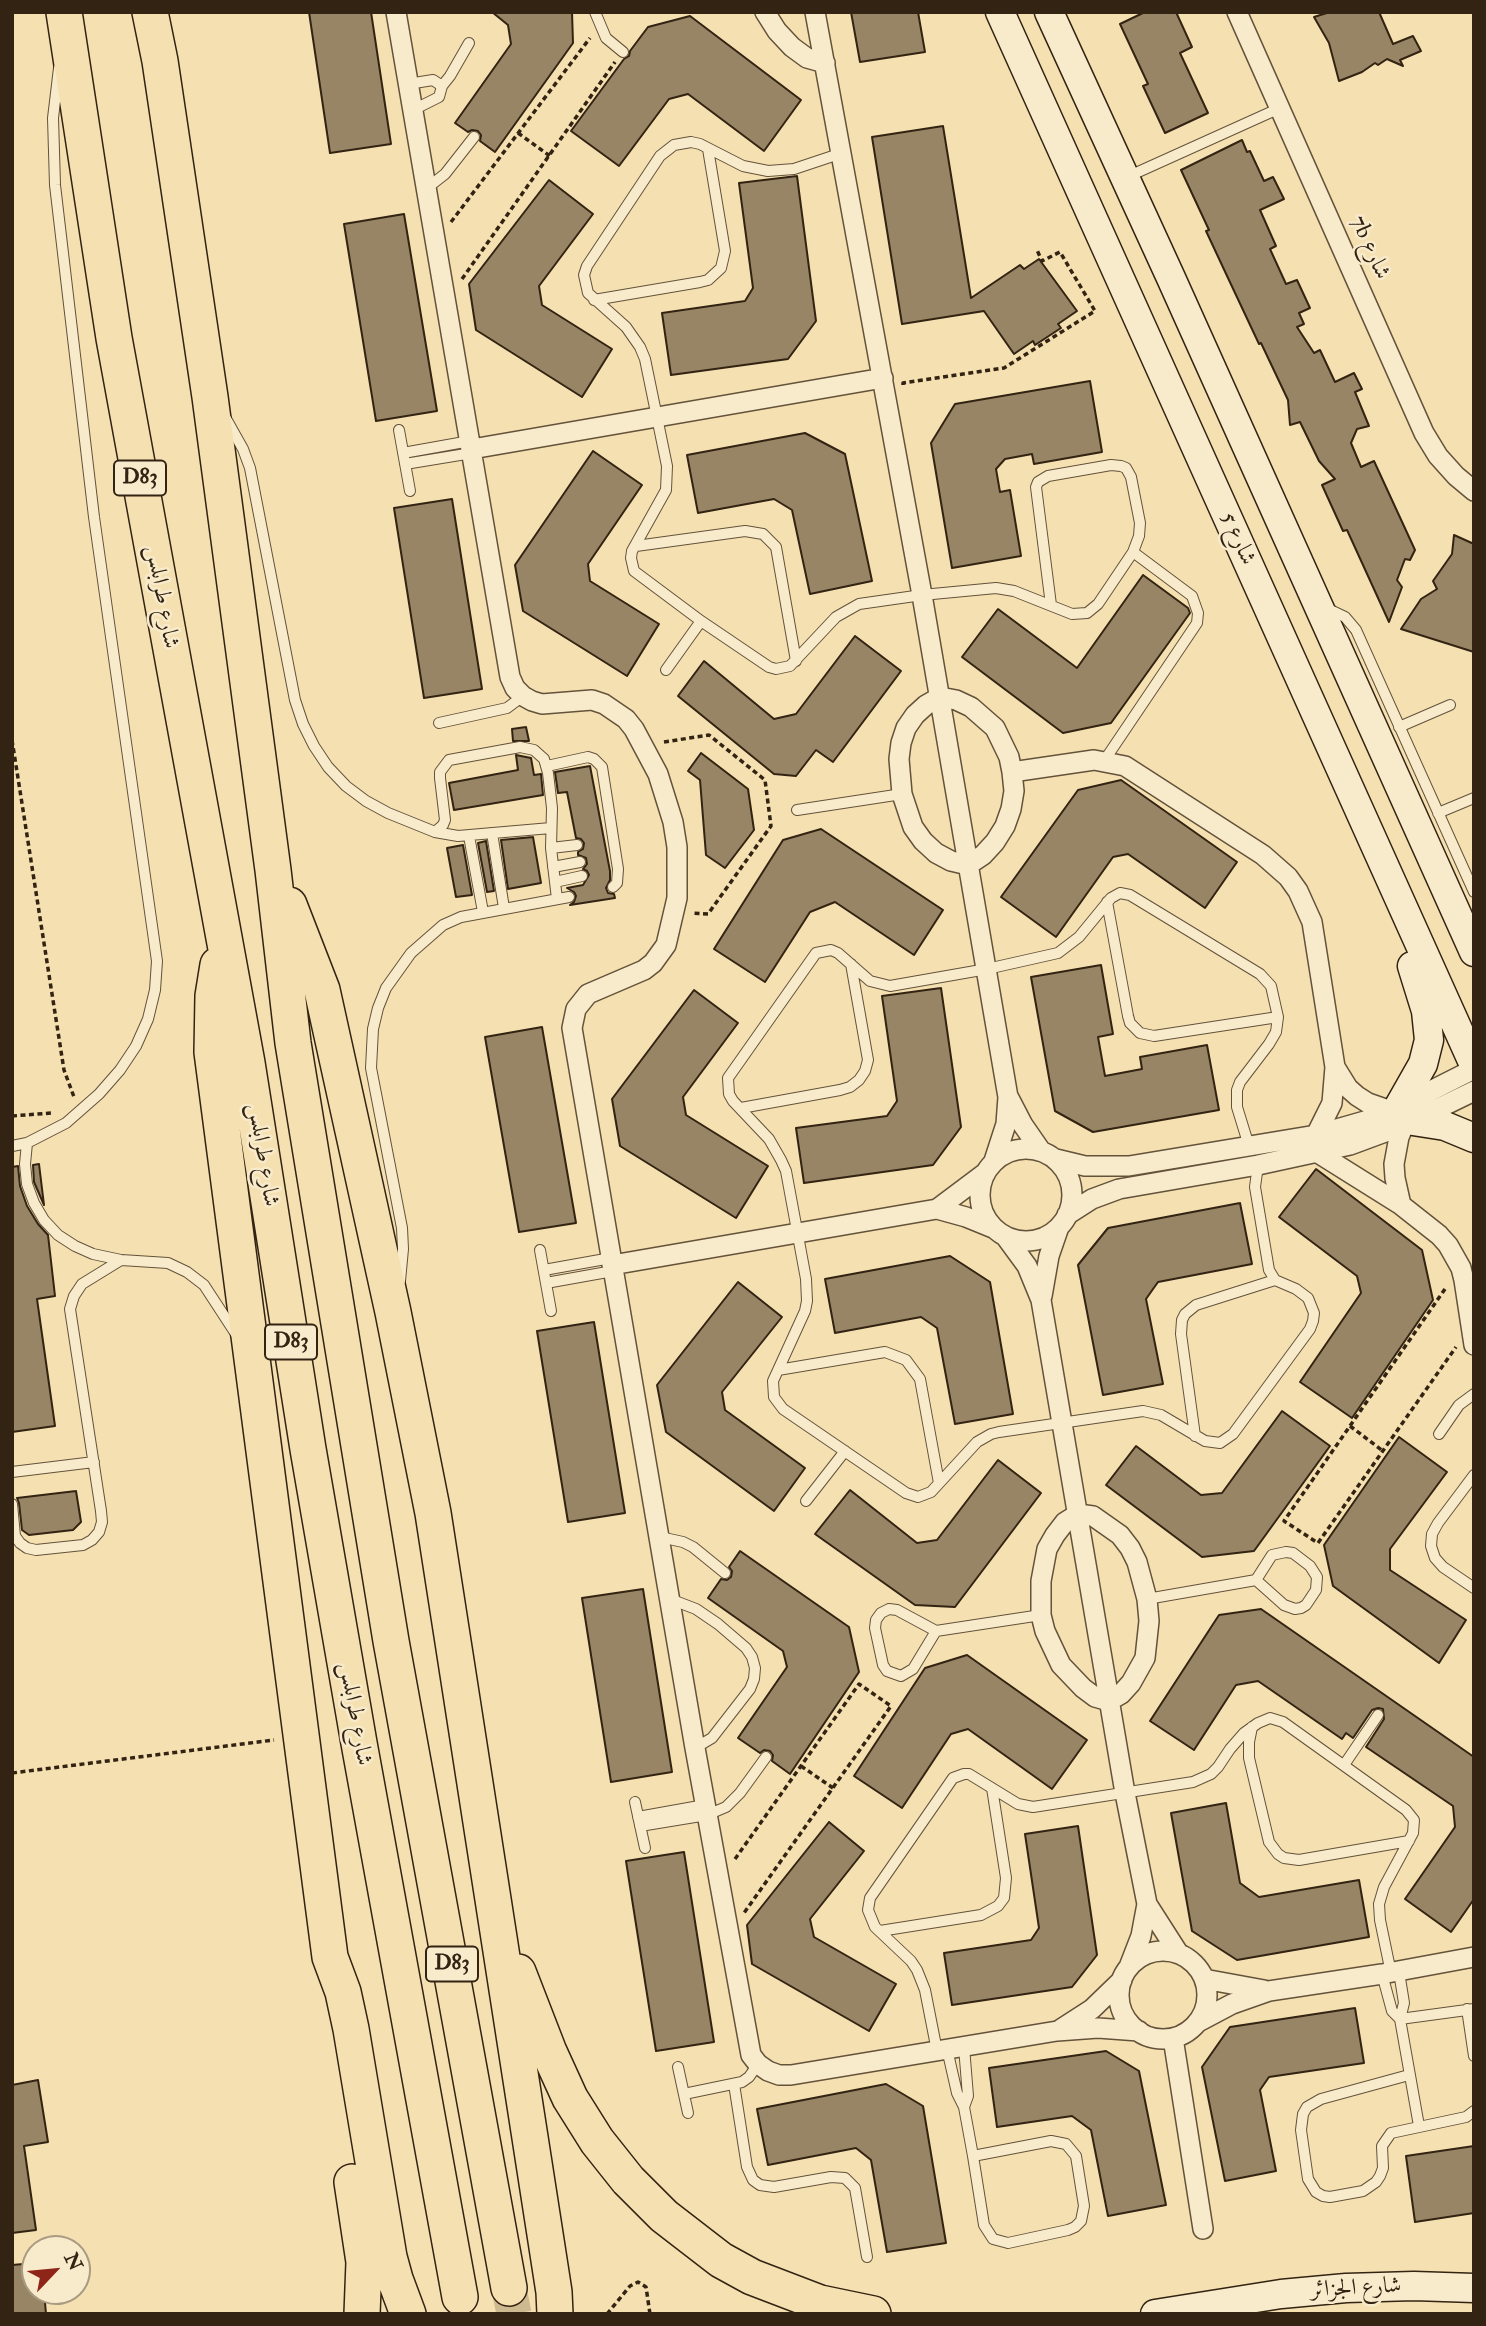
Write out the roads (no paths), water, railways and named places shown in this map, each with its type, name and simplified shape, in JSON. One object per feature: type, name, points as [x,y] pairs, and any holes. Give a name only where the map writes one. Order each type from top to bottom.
[{"type":"highway","name":"D83","points":[[150,12],[160,61],[210,397],[274,870],[293,1043],[387,1614],[509,2288]]},
{"type":"highway","points":[[158,12],[160,61]]},
{"type":"highway","name":"شارع طرابلس","points":[[66,25],[114,338],[247,1063],[308,1449],[460,2297]]},
{"type":"highway","points":[[274,870],[300,929],[322,990],[393,1312],[433,1513],[554,2292],[555,2314]]},
{"type":"highway","points":[[224,942],[213,996],[212,1052],[300,1737],[330,1957],[343,1992],[351,2029],[389,2257],[408,2314]]},
{"type":"highway","points":[[492,1903],[549,2052],[570,2098],[597,2141],[628,2180],[691,2239],[752,2277],[820,2303],[873,2314]]},
{"type":"highway","points":[[330,1957],[328,2019],[364,2262],[362,2314]]},
{"type":"street","points":[[396,12],[508,666],[515,688],[523,696],[542,704],[579,700],[604,704],[626,719],[646,751],[667,797],[673,822],[678,873],[675,912],[666,945],[653,963],[634,975],[588,994],[576,1009],[572,1028],[695,1748],[751,2055],[768,2071],[791,2075],[1057,2031],[1098,2028],[1139,2031]]},
{"type":"street","points":[[765,12],[776,31],[792,47],[807,58],[825,63]]},
{"type":"street","points":[[816,12],[922,595],[1008,1097],[1006,1124],[980,1184],[979,1195],[986,1218],[1027,1266],[1041,1300],[1125,1793],[1147,1904],[1141,1936],[1119,1994],[1122,2008],[1128,2021],[1139,2031],[1150,2036],[1173,2038],[1232,2004],[1269,1991],[1391,1973],[1474,1957]]},
{"type":"street","name":"شارع 5","points":[[1000,12],[1474,1067]]},
{"type":"street","name":"شارع 5","points":[[1049,12],[1474,952]]},
{"type":"street","name":"7b شارع","points":[[1237,12],[1424,433],[1438,456],[1474,491]]},
{"type":"street","points":[[472,448],[883,377]]},
{"type":"street","points":[[940,697],[971,707],[995,728],[1007,749],[1012,772],[1014,791],[1011,809],[995,842],[983,855],[968,865],[951,861],[936,853],[913,827],[902,794],[899,759],[906,728],[915,715],[940,697]]},
{"type":"street","points":[[1012,772],[1104,761],[1125,766],[1263,855],[1288,877],[1298,891],[1312,922],[1335,1067],[1332,1103],[1317,1144]]},
{"type":"street","points":[[1401,1205],[1394,1164],[1402,1116],[1423,1064],[1429,1040],[1426,1011],[1410,958],[1413,932]]},
{"type":"street","points":[[1335,1067],[1348,1088],[1379,1108],[1446,1126],[1474,1138]]},
{"type":"street","points":[[937,1209],[1016,1149],[1029,1148],[1084,1166],[1114,1167],[1249,1146],[1350,1145],[1402,1116],[1474,1067]]},
{"type":"street","points":[[1402,1116],[1474,1091]]},
{"type":"street","points":[[1008,1097],[1023,1125],[1048,1155],[1064,1168],[1072,1191],[1045,1270],[1041,1300]]},
{"type":"street","points":[[612,1265],[937,1209],[966,1217],[1019,1241],[1034,1241],[1047,1236],[1092,1199],[1119,1189],[1258,1165],[1317,1144]]},
{"type":"street","points":[[1317,1144],[1439,1235],[1461,1268],[1472,1335]]},
{"type":"street","points":[[1078,1514],[1093,1516],[1107,1524],[1130,1548],[1138,1562],[1147,1599],[1149,1621],[1145,1658],[1131,1683],[1121,1694],[1109,1701],[1096,1697],[1083,1688],[1061,1665],[1045,1631],[1041,1615],[1041,1581],[1047,1549],[1065,1522],[1078,1514]]},
{"type":"street","points":[[1147,1904],[1180,1954]]},
{"type":"street","points":[[1057,2031],[1092,2009],[1140,1957],[1166,1951],[1180,1954],[1190,1960],[1204,1979],[1206,2001],[1198,2022]]},
{"type":"street","points":[[1204,1979],[1269,1991]]},
{"type":"street","points":[[1173,2038],[1203,2229]]},
{"type":"street","name":"شارع الجزائر","points":[[1155,2314],[1281,2294],[1346,2288],[1474,2288]]},
{"type":"lane","points":[[595,12],[606,38],[623,52]]},
{"type":"lane","points":[[12,1146],[27,1143],[66,1123],[83,1110],[120,1070],[136,1046],[151,1010],[158,961],[94,517],[55,185],[52,118],[66,25]]},
{"type":"lane","points":[[412,110],[439,97],[442,86],[469,43]]},
{"type":"lane","points":[[408,84],[433,80],[442,86]]},
{"type":"lane","points":[[1125,178],[1280,108]]},
{"type":"lane","points":[[427,188],[445,174],[474,137]]},
{"type":"lane","points":[[842,153],[794,169],[768,171],[743,166],[700,144],[682,142],[674,145],[660,156],[587,266],[584,284],[588,293],[626,327],[640,347],[649,372],[667,466],[667,482],[662,497],[631,558],[634,571],[769,667],[783,669],[796,661],[835,617],[850,607],[867,603],[996,588],[1014,591],[1072,614],[1079,615],[1093,609],[1133,552],[1139,536],[1140,523],[1131,477],[1126,468],[1111,465],[1043,478],[1038,482],[1035,492],[1051,605]]},
{"type":"lane","points":[[594,300],[700,282],[709,279],[721,268],[725,251],[708,149]]},
{"type":"lane","points":[[210,397],[234,430],[250,468],[295,700],[303,724],[314,746],[337,776],[366,801],[435,832],[469,836],[551,828]]},
{"type":"lane","points":[[399,430],[410,491]]},
{"type":"lane","points":[[403,453],[472,448]]},
{"type":"lane","points":[[405,464],[472,448]]},
{"type":"lane","points":[[636,545],[745,531],[763,534],[775,547],[796,661]]},
{"type":"lane","points":[[1104,761],[1197,623],[1198,613],[1192,596],[1133,552]]},
{"type":"lane","points":[[1317,604],[1345,617],[1356,630],[1474,891]]},
{"type":"lane","points":[[666,670],[701,621]]},
{"type":"lane","points":[[439,723],[507,708],[523,696]]},
{"type":"lane","points":[[1399,727],[1450,705]]},
{"type":"lane","points":[[435,832],[445,820],[440,778],[444,765],[449,760],[527,747],[540,754],[547,766],[552,808],[551,848],[557,899]]},
{"type":"lane","points":[[547,766],[582,757],[599,762],[604,773],[617,883],[613,887]]},
{"type":"lane","points":[[797,810],[902,794]]},
{"type":"lane","points":[[1438,813],[1474,798]]},
{"type":"lane","points":[[492,833],[504,908]]},
{"type":"lane","points":[[469,836],[483,912]]},
{"type":"lane","points":[[551,848],[577,845]]},
{"type":"lane","points":[[553,867],[580,862]]},
{"type":"lane","points":[[555,882],[582,876]]},
{"type":"lane","points":[[1195,1436],[1181,1335],[1185,1314],[1196,1305],[1275,1280],[1296,1289],[1308,1298],[1314,1313],[1310,1329],[1227,1439],[1212,1443],[1195,1436],[1161,1415],[1143,1411],[999,1432],[984,1437],[971,1448],[925,1496],[912,1496],[777,1404],[772,1389],[801,1321],[807,1301],[806,1279],[786,1171],[769,1139],[729,1094],[728,1077],[816,953],[831,950],[838,953],[870,981],[890,986],[987,969],[1058,953],[1079,937],[1115,895],[1130,894],[1260,974],[1271,986],[1278,1017],[1273,1038],[1237,1090],[1237,1107],[1249,1146]]},
{"type":"lane","points":[[393,1312],[402,1271],[402,1228],[371,1068],[373,1029],[386,988],[411,953],[443,925],[483,912],[569,897]]},
{"type":"lane","points":[[1107,902],[1128,1016],[1134,1029],[1140,1034],[1154,1036],[1278,1017]]},
{"type":"lane","points":[[741,1108],[840,1090],[859,1080],[868,1060],[850,964]]},
{"type":"lane","points":[[27,1143],[27,1184],[44,1220],[58,1235],[93,1254],[121,1260],[168,1263],[187,1272],[204,1285],[250,1355]]},
{"type":"lane","points":[[1258,1165],[1256,1194],[1268,1264],[1275,1280]]},
{"type":"lane","points":[[540,1250],[551,1311]]},
{"type":"lane","points":[[12,1504],[15,1536],[20,1544],[27,1548],[36,1550],[83,1545],[99,1532],[102,1522],[70,1309],[82,1284],[121,1260]]},
{"type":"lane","points":[[544,1270],[612,1265]]},
{"type":"lane","points":[[546,1283],[612,1265]]},
{"type":"lane","points":[[778,1370],[885,1352],[906,1360],[915,1369],[923,1390],[939,1483]]},
{"type":"lane","points":[[1439,1434],[1459,1405],[1474,1394]]},
{"type":"lane","points":[[806,1502],[845,1451]]},
{"type":"lane","points":[[12,1472],[94,1462]]},
{"type":"lane","points":[[1474,1475],[1438,1523],[1432,1534],[1431,1546],[1435,1558],[1443,1567],[1474,1588]]},
{"type":"lane","points":[[660,1537],[693,1547],[725,1573]]},
{"type":"lane","points":[[1286,1552],[1293,1553],[1315,1571],[1318,1584],[1306,1605],[1295,1609],[1284,1605],[1256,1580],[1267,1560],[1286,1552]]},
{"type":"lane","points":[[1147,1599],[1256,1580]]},
{"type":"lane","points":[[670,1599],[696,1609],[718,1624],[746,1648],[755,1668],[750,1689],[712,1738],[695,1748]]},
{"type":"lane","points":[[936,1631],[908,1674],[894,1675],[883,1665],[875,1628],[876,1620],[888,1609],[897,1610],[936,1631],[1041,1615]]},
{"type":"lane","points":[[1343,1765],[1378,1715]]},
{"type":"lane","points":[[964,2107],[968,2096],[922,1979],[911,1961],[880,1931],[869,1916],[870,1898],[949,1783],[958,1775],[969,1774],[1018,1804],[1033,1807],[1193,1782],[1203,1779],[1219,1767],[1236,1740],[1252,1727],[1264,1720],[1277,1719],[1411,1814],[1415,1827],[1384,1887],[1379,1904],[1391,1973],[1404,2009],[1400,2019],[1419,2126]]},
{"type":"lane","points":[[1252,1727],[1249,1758],[1269,1842],[1278,1854],[1284,1858],[1299,1860],[1409,1841]]},
{"type":"lane","points":[[639,1822],[726,1807],[766,1757]]},
{"type":"lane","points":[[880,1931],[981,1915],[998,1906],[1004,1898],[1006,1878],[992,1788]]},
{"type":"lane","points":[[635,1802],[645,1848]]},
{"type":"lane","points":[[1391,1973],[1392,2011],[1400,2019]]},
{"type":"lane","points":[[1400,2019],[1470,2009],[1474,2056]]},
{"type":"lane","points":[[949,2049],[957,2093],[964,2107],[984,2225],[993,2239],[1008,2243],[1068,2230],[1081,2221],[1084,2206],[1076,2156],[1066,2144],[1051,2141],[973,2156]]},
{"type":"lane","points":[[684,2094],[734,2084],[749,2077],[758,2064]]},
{"type":"lane","points":[[678,2067],[688,2113]]},
{"type":"lane","points":[[1409,2075],[1321,2099],[1307,2107],[1303,2114],[1301,2130],[1311,2186],[1323,2196],[1330,2197],[1370,2188],[1382,2168],[1382,2146],[1391,2133],[1466,2117],[1474,2111]]},
{"type":"lane","points":[[734,2084],[747,2167],[753,2180],[760,2185],[775,2187],[838,2176],[845,2178],[855,2188],[867,2257]]},
{"type":"tunnel","points":[[509,2288],[514,2314]]}]
